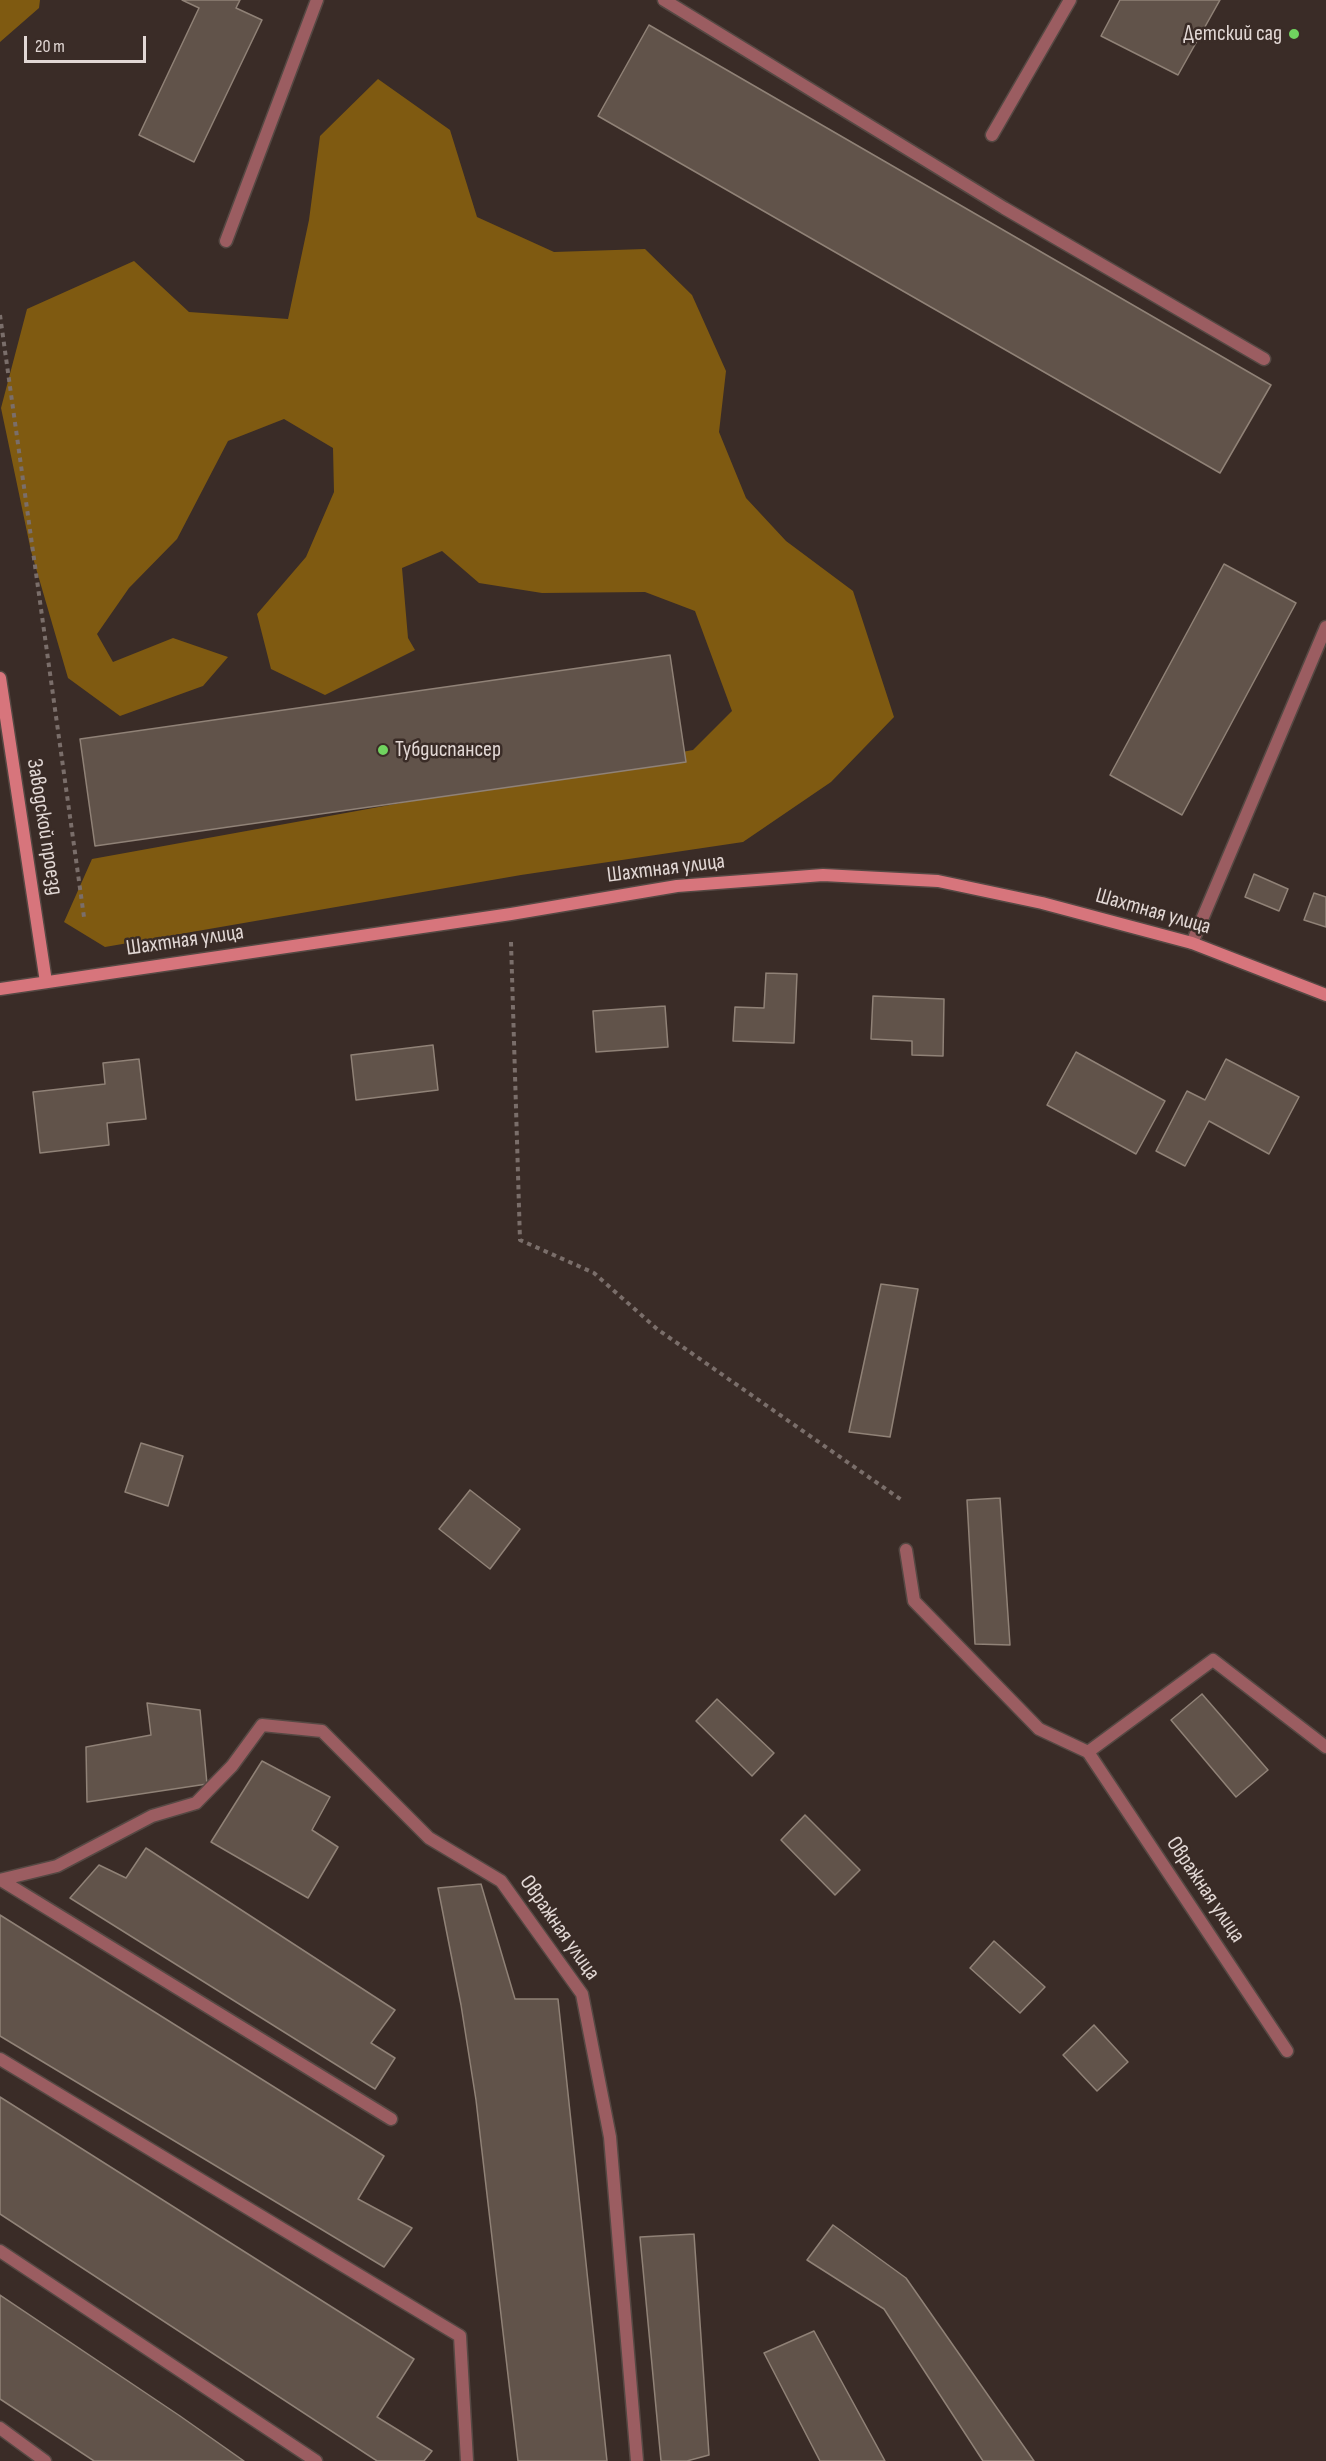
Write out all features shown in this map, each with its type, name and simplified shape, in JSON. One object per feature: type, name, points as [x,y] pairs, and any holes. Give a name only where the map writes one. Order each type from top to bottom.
[{"type":"main road","name":"Заводской проезд","points":[[0,678],[46,982]]},
{"type":"main road","name":"Шахтная улица","points":[[0,989],[511,914],[677,886],[823,875],[938,881],[1042,903],[1192,943],[1326,995]]},
{"type":"street","points":[[226,241],[316,0]]},
{"type":"street","points":[[664,0],[1004,208],[1264,359]]},
{"type":"street","points":[[992,135],[1070,0]]},
{"type":"street","points":[[1192,943],[1326,627]]},
{"type":"street","points":[[906,1550],[914,1601],[1039,1729],[1088,1752],[1213,1660],[1326,1747]]},
{"type":"street","name":"Овражная улица","points":[[1,1880],[57,1866],[152,1816],[196,1803],[232,1766],[262,1725],[322,1731],[429,1838],[501,1881],[582,1994],[610,2137],[637,2461]]},
{"type":"street","name":"Овражная улица","points":[[1088,1752],[1287,2051]]},
{"type":"street","points":[[1,1880],[391,2120]]},
{"type":"street","points":[[0,2059],[460,2336],[467,2461]]},
{"type":"street","points":[[0,2251],[316,2461]]},
{"type":"street","points":[[0,2428],[45,2461]]},
{"type":"path","points":[[0,315],[84,917]]},
{"type":"path","points":[[511,914],[514,1099],[520,1240],[594,1273],[657,1329],[903,1501]]},
{"type":"shaded area","points":[[0,0],[40,0],[39,8],[0,42]]},
{"type":"shaded area","points":[[378,79],[450,130],[477,217],[554,252],[645,249],[692,295],[726,371],[719,432],[746,498],[786,541],[853,591],[894,717],[831,782],[743,842],[521,875],[105,947],[64,922],[92,859],[693,750],[732,711],[695,611],[645,592],[542,593],[479,583],[442,551],[402,568],[408,638],[415,650],[325,695],[271,669],[257,614],[306,557],[334,492],[333,448],[284,419],[228,441],[177,539],[129,588],[97,634],[113,662],[173,638],[228,657],[203,686],[120,716],[68,678],[31,551],[1,408],[27,309],[134,261],[189,312],[288,319],[309,220],[320,136]]},
{"type":"building","points":[[182,0],[240,0],[236,8],[262,20],[194,162],[139,135],[199,8]]},
{"type":"building","points":[[1120,0],[1220,0],[1178,75],[1101,36]]},
{"type":"building","points":[[649,25],[1271,385],[1220,473],[598,116]]},
{"type":"building","points":[[1224,564],[1296,603],[1182,815],[1110,775]]},
{"type":"building","name":"Тубдиспансер","points":[[670,655],[686,762],[95,846],[80,739]]},
{"type":"building","points":[[1254,874],[1288,889],[1279,911],[1245,897]]},
{"type":"building","points":[[1314,893],[1326,897],[1326,927],[1304,920]]},
{"type":"building","points":[[766,973],[797,974],[794,1043],[733,1041],[735,1007],[764,1008]]},
{"type":"building","points":[[873,996],[944,999],[943,1056],[912,1055],[912,1041],[871,1039]]},
{"type":"building","points":[[665,1006],[668,1047],[596,1052],[593,1011]]},
{"type":"building","points":[[433,1045],[438,1090],[356,1100],[351,1055]]},
{"type":"building","points":[[1076,1052],[1165,1101],[1136,1154],[1047,1105]]},
{"type":"building","points":[[139,1059],[146,1119],[107,1123],[109,1145],[40,1153],[33,1092],[105,1084],[103,1063]]},
{"type":"building","points":[[1226,1059],[1299,1097],[1269,1154],[1209,1121],[1185,1166],[1156,1151],[1187,1091],[1205,1100]]},
{"type":"building","points":[[881,1284],[918,1289],[890,1437],[849,1432]]},
{"type":"building","points":[[141,1443],[183,1456],[168,1506],[125,1492]]},
{"type":"building","points":[[470,1490],[520,1529],[490,1569],[439,1529]]},
{"type":"building","points":[[1000,1498],[1010,1645],[975,1644],[967,1500]]},
{"type":"building","points":[[1202,1694],[1268,1770],[1236,1797],[1171,1720]]},
{"type":"building","points":[[717,1699],[774,1753],[752,1776],[696,1721]]},
{"type":"building","points":[[147,1703],[200,1710],[207,1784],[87,1802],[86,1747],[151,1735]]},
{"type":"building","points":[[262,1761],[330,1797],[312,1830],[338,1847],[308,1898],[211,1842]]},
{"type":"building","points":[[805,1815],[860,1870],[835,1895],[781,1840]]},
{"type":"building","points":[[146,1848],[395,2010],[371,2043],[395,2058],[375,2089],[70,1898],[99,1865],[126,1878]]},
{"type":"building","points":[[481,1884],[515,1999],[558,1999],[607,2461],[518,2461],[476,2100],[461,2005],[438,1888]]},
{"type":"building","points":[[0,1915],[384,2156],[358,2199],[412,2228],[384,2267],[0,2036]]},
{"type":"building","points":[[994,1941],[1045,1987],[1020,2013],[970,1968]]},
{"type":"building","points":[[1094,2025],[1128,2062],[1097,2091],[1063,2055]]},
{"type":"building","points":[[0,2097],[414,2359],[377,2417],[432,2451],[424,2461],[377,2461],[0,2214]]},
{"type":"building","points":[[833,2225],[906,2278],[1034,2461],[983,2461],[884,2309],[807,2260]]},
{"type":"building","points":[[694,2234],[709,2455],[687,2461],[661,2461],[640,2237]]},
{"type":"building","points":[[0,2295],[244,2461],[94,2461],[0,2399]]},
{"type":"building","points":[[814,2331],[885,2461],[820,2461],[764,2353]]},
{"type":"place","name":"Детский сад","points":[[1294,34]]},
{"type":"place","name":"Тубдиспансер","points":[[383,750]]}]
